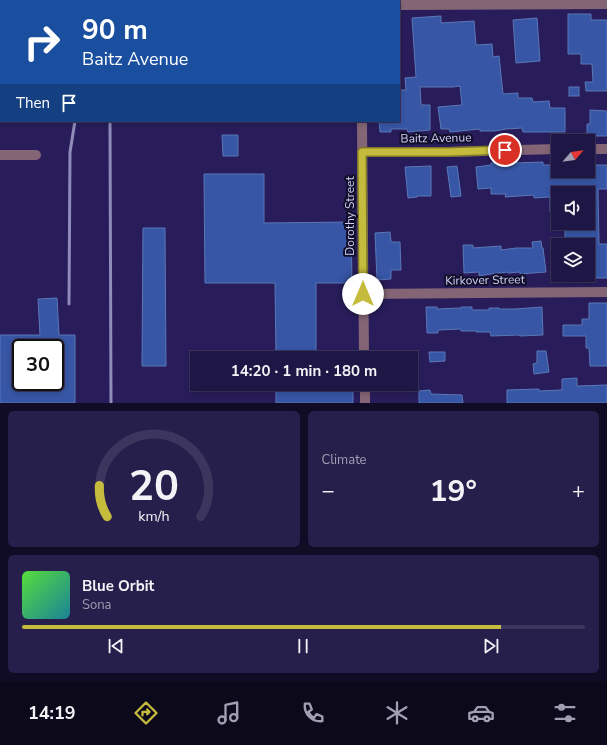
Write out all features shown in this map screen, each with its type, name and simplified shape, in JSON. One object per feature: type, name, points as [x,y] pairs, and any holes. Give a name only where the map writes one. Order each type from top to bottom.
[{"type":"street","points":[[400,5],[607,4]]},
{"type":"street","name":"Dorothy Street","points":[[362,122],[364,351]]},
{"type":"street","name":"Baitz Avenue","points":[[362,152],[448,152],[551,149]]},
{"type":"street","points":[[595,149],[607,149]]},
{"type":"street","points":[[0,155],[36,155]]},
{"type":"street","name":"Kirkover Street","points":[[363,294],[607,292]]},
{"type":"street","points":[[365,391],[365,403]]},
{"type":"building","points":[[568,14],[591,14],[591,20],[607,20],[607,91],[586,91],[585,82],[593,82],[592,64],[581,64],[581,54],[568,54]]},
{"type":"building","points":[[441,16],[441,23],[474,21],[476,45],[492,44],[493,57],[499,56],[503,94],[518,93],[518,98],[532,98],[533,102],[549,101],[550,108],[565,108],[565,132],[523,132],[522,128],[495,131],[480,131],[480,129],[450,132],[449,129],[441,129],[438,107],[462,105],[460,86],[420,87],[421,105],[430,105],[430,130],[408,132],[407,129],[391,129],[391,132],[380,132],[379,122],[400,122],[400,90],[406,90],[405,78],[416,77],[412,18]]},
{"type":"building","points":[[537,18],[540,61],[516,63],[513,20]]},
{"type":"building","points":[[569,87],[579,87],[579,96],[569,96]]},
{"type":"building","points":[[590,110],[607,111],[607,136],[587,134],[587,124],[590,124]]},
{"type":"building","points":[[222,135],[238,135],[238,156],[223,156]]},
{"type":"building","points":[[543,162],[543,165],[551,165],[551,178],[595,178],[595,165],[607,165],[607,189],[598,189],[599,244],[607,244],[607,278],[595,278],[595,238],[565,238],[565,230],[595,230],[595,186],[551,186],[551,212],[550,197],[534,198],[534,195],[505,197],[506,194],[491,194],[491,188],[478,189],[476,167],[491,165],[491,163]]},
{"type":"building","points":[[431,166],[431,196],[417,196],[408,198],[405,167]]},
{"type":"building","points":[[457,166],[461,196],[451,197],[447,167]]},
{"type":"building","points":[[204,174],[264,174],[264,223],[351,222],[352,283],[316,283],[316,351],[276,351],[275,283],[205,283]]},
{"type":"building","points":[[143,228],[165,228],[166,366],[142,366]]},
{"type":"building","points":[[390,232],[391,242],[400,242],[401,270],[391,270],[391,279],[377,280],[375,233]]},
{"type":"building","points":[[541,241],[546,272],[520,274],[520,272],[508,272],[479,276],[479,272],[464,273],[463,245],[473,245],[473,248],[501,246],[501,250],[533,248],[532,242]]},
{"type":"building","points":[[57,298],[59,335],[75,335],[75,403],[0,403],[0,335],[40,335],[38,299]]},
{"type":"building","points":[[589,303],[607,303],[607,366],[590,366],[589,348],[586,348],[586,336],[563,336],[563,325],[582,325],[582,319],[589,319]]},
{"type":"building","points":[[426,307],[437,307],[437,309],[472,307],[472,310],[489,310],[489,308],[515,309],[542,307],[543,335],[491,336],[490,332],[461,331],[461,329],[438,330],[438,333],[427,333]]},
{"type":"building","points":[[537,351],[546,351],[549,372],[534,374],[533,364],[537,363]]},
{"type":"building","points":[[429,352],[445,352],[445,361],[430,362]]},
{"type":"building","points":[[577,378],[577,386],[607,385],[607,403],[507,403],[507,390],[562,390],[562,379]]},
{"type":"building","points":[[430,390],[431,394],[462,395],[463,403],[419,403],[419,391]]},
{"type":"building","points":[[276,391],[353,391],[353,403],[276,403]]},
{"type":"railway","points":[[69,304],[70,152],[75,122]]},
{"type":"railway","points":[[110,122],[111,403]]},
{"type":"route","points":[[363,294],[362,152],[448,152],[505,150]]}]
